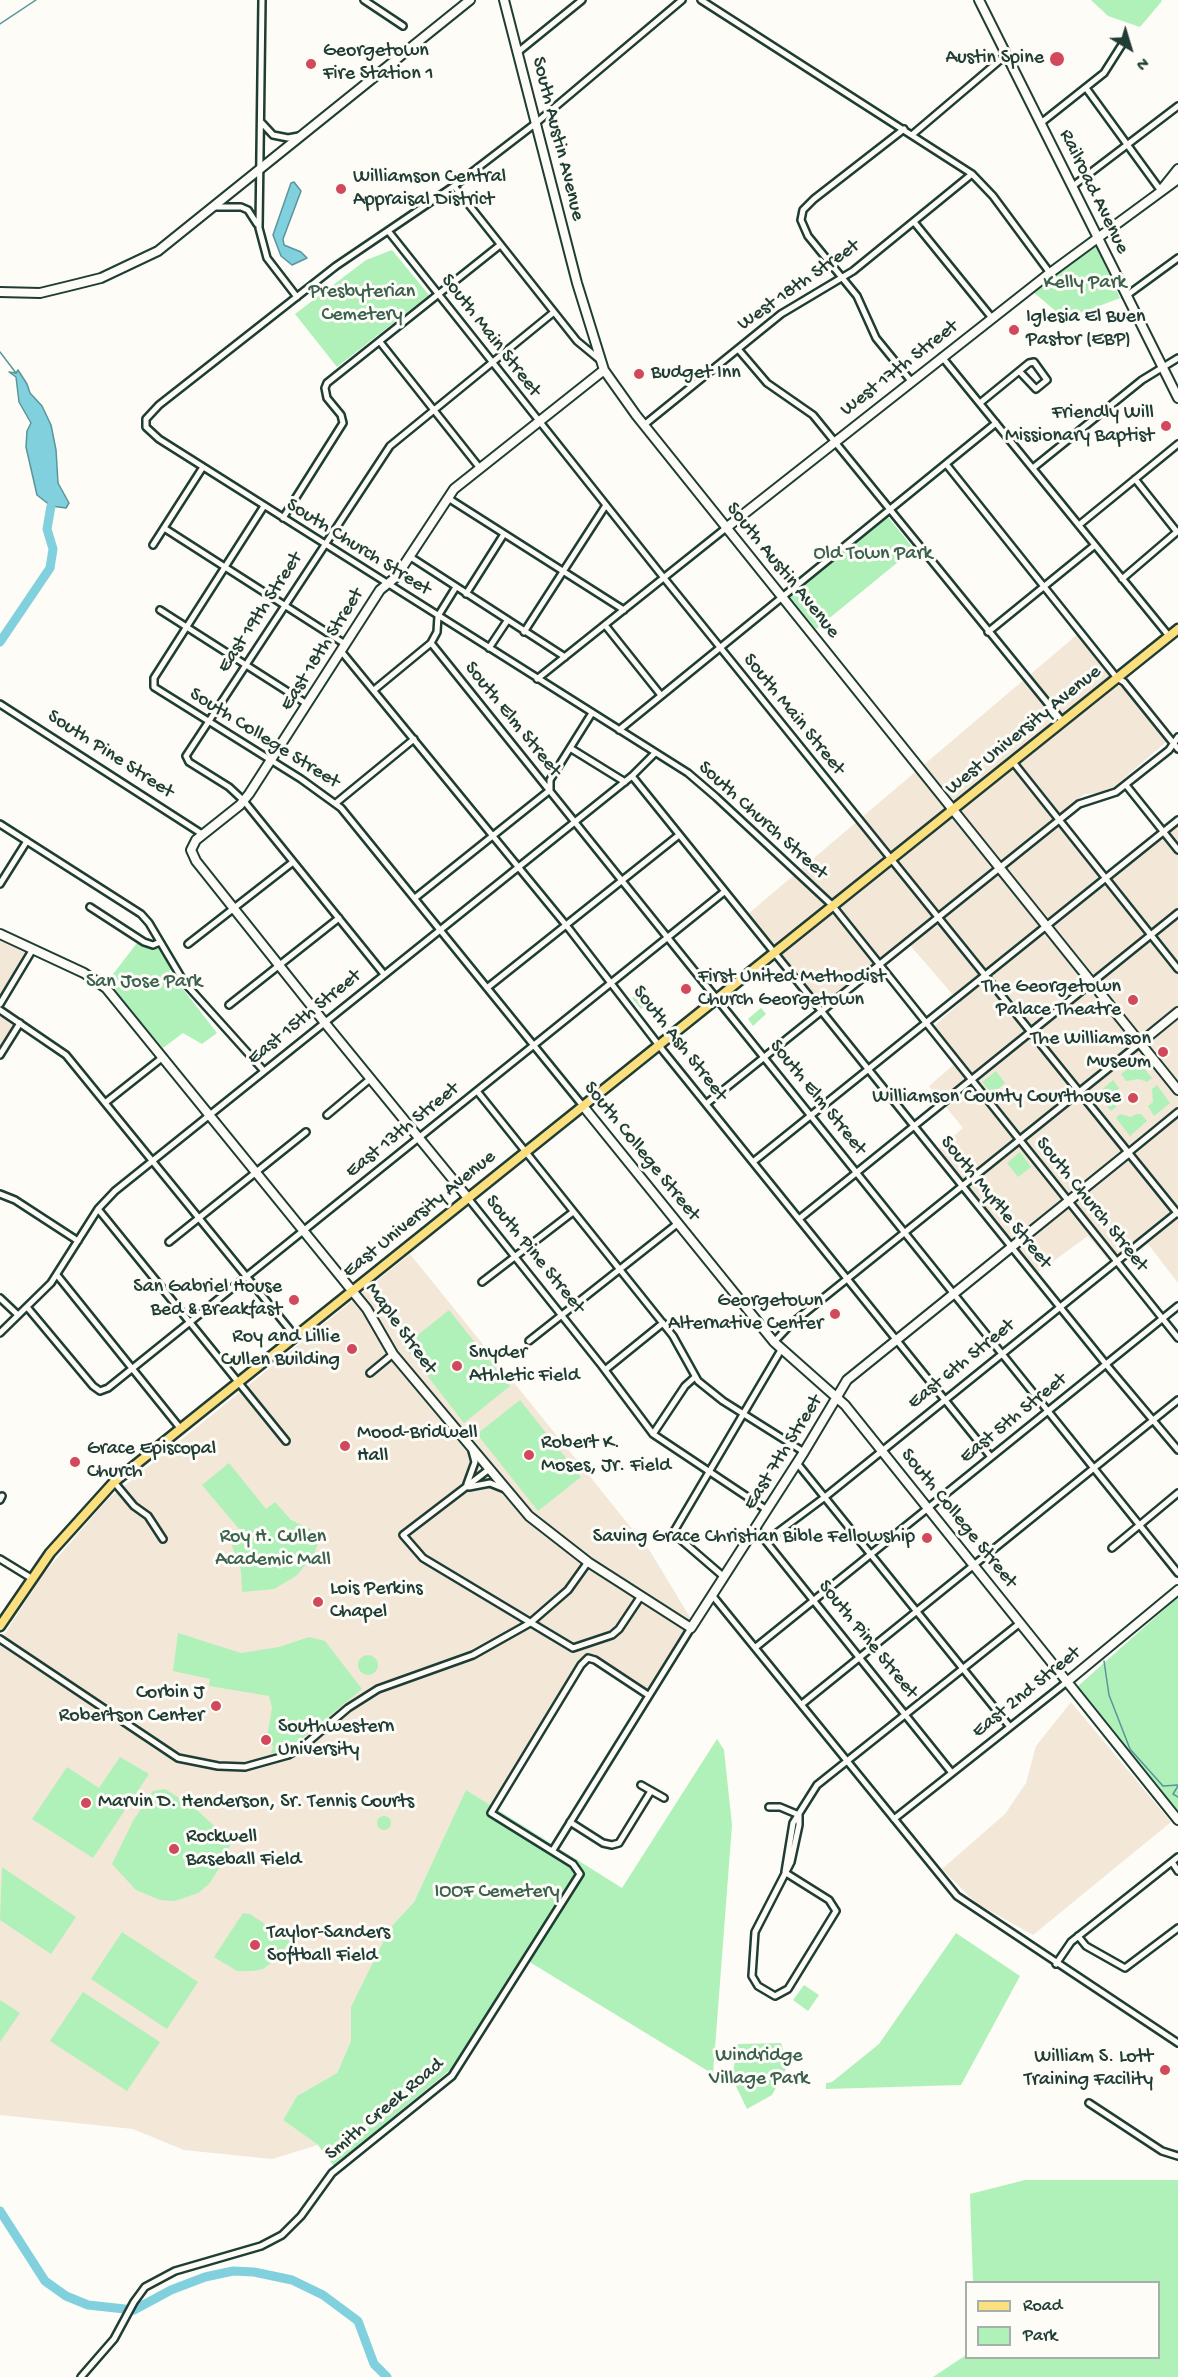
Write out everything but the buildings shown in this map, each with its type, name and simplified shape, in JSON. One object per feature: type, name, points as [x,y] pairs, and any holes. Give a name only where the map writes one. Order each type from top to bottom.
[{"type":"main road","name":"West University Avenue","points":[[891,859],[1178,629]]},
{"type":"main road","name":"East University Avenue","points":[[0,1626],[31,1578],[66,1532],[114,1482],[583,1106],[658,1043],[891,859]]},
{"type":"street","points":[[262,0],[259,228],[267,258],[297,297],[336,266],[454,186],[536,123],[682,0]]},
{"type":"street","points":[[364,0],[403,26]]},
{"type":"street","points":[[0,292],[40,293],[101,278],[158,251],[216,207],[301,135],[470,0]]},
{"type":"street","name":"South Austin Avenue","points":[[504,0],[577,283],[604,370],[644,425],[726,528],[1178,1090]]},
{"type":"street","points":[[518,52],[582,0]]},
{"type":"street","points":[[701,0],[972,174],[993,196],[1050,273]]},
{"type":"street","name":"Railroad Avenue","points":[[979,0],[1178,398]]},
{"type":"street","points":[[1041,123],[1104,73],[1123,43]]},
{"type":"street","points":[[913,134],[1006,55]]},
{"type":"street","points":[[1086,88],[1161,190]]},
{"type":"street","points":[[1073,186],[1178,106]]},
{"type":"street","points":[[260,119],[273,135],[288,138],[301,135]]},
{"type":"street","points":[[904,129],[814,199],[801,215],[803,229],[861,302],[876,338],[911,381]]},
{"type":"street","name":"West 17th Street","points":[[1161,190],[1178,169]]},
{"type":"street","name":"West 18th Street","points":[[644,425],[795,304],[843,278],[972,174]]},
{"type":"street","name":"West 17th Street","points":[[537,679],[911,381],[1050,273],[1178,179]]},
{"type":"street","points":[[454,186],[585,350],[600,360]]},
{"type":"street","points":[[216,207],[241,207],[248,210],[259,228]]},
{"type":"street","points":[[914,222],[992,318]]},
{"type":"street","name":"South Main Street","points":[[389,232],[719,647],[1178,1213]]},
{"type":"street","points":[[284,518],[343,423],[325,391],[327,383],[500,245]]},
{"type":"street","points":[[1126,296],[1178,258]]},
{"type":"street","name":"South Church Street","points":[[297,297],[159,405],[145,424],[151,434],[688,773],[716,797],[832,905],[1178,1338]]},
{"type":"street","name":"East 19th Street","points":[[244,801],[229,787],[186,758],[390,446],[554,312]]},
{"type":"street","points":[[380,342],[479,467]]},
{"type":"street","points":[[738,349],[767,383],[813,415],[1063,722]]},
{"type":"street","points":[[942,357],[1169,636]]},
{"type":"street","points":[[1033,468],[1162,367],[1178,358]]},
{"type":"street","points":[[980,403],[1020,372],[1034,362],[1047,380],[1036,389],[1020,372]]},
{"type":"street","points":[[538,420],[604,370]]},
{"type":"street","name":"East 18th Street","points":[[191,850],[202,834],[244,801],[380,590],[409,556],[448,498],[479,467],[538,420]]},
{"type":"street","points":[[619,730],[660,694],[996,423]]},
{"type":"street","points":[[1079,525],[1178,444]]},
{"type":"street","points":[[946,464],[1117,678],[1124,682],[1178,749]]},
{"type":"street","points":[[153,545],[203,467]]},
{"type":"street","points":[[1122,579],[1177,532],[1135,479]]},
{"type":"street","points":[[448,498],[624,610]]},
{"type":"street","points":[[524,632],[565,572],[606,505]]},
{"type":"street","points":[[186,627],[264,506]]},
{"type":"street","name":"South Ash Street","points":[[164,528],[285,606],[343,647],[374,690],[612,982],[895,1341],[991,1457]]},
{"type":"street","points":[[466,594],[504,534]]},
{"type":"street","points":[[988,632],[1095,545]]},
{"type":"street","points":[[409,556],[565,657]]},
{"type":"street","points":[[374,690],[431,643],[437,632],[438,616],[456,587]]},
{"type":"street","points":[[160,610],[308,704]]},
{"type":"street","points":[[489,648],[507,621]]},
{"type":"street","points":[[605,625],[660,694]]},
{"type":"street","name":"South College Street","points":[[186,627],[154,678],[153,685],[336,803],[416,898],[532,1046],[774,1342],[838,1399],[882,1450],[1178,1820]]},
{"type":"street","name":"South Elm Street","points":[[431,643],[1178,1573]]},
{"type":"street","name":"South Pine Street","points":[[0,704],[202,834]]},
{"type":"street","points":[[416,898],[550,790],[550,780],[592,713]]},
{"type":"street","points":[[706,1104],[1079,804],[1107,797],[1126,785],[1168,750],[1178,737]]},
{"type":"street","points":[[336,803],[414,739]]},
{"type":"street","points":[[570,748],[625,782]]},
{"type":"street","name":"East 15th Street","points":[[0,1333],[57,1275],[98,1209],[210,1114],[625,782],[655,753]]},
{"type":"street","points":[[1013,762],[1178,969]]},
{"type":"street","name":"South Myrtle Street","points":[[632,776],[1105,1365],[1178,1449]]},
{"type":"street","points":[[1126,785],[1178,850]]},
{"type":"street","points":[[244,801],[384,974]]},
{"type":"street","points":[[753,1162],[1178,820]]},
{"type":"street","points":[[0,824],[141,914],[184,982],[264,1071]]},
{"type":"street","points":[[487,988],[679,835]]},
{"type":"street","points":[[0,884],[27,841]]},
{"type":"street","name":"South Pine Street","points":[[191,850],[279,965],[468,1198],[653,1434],[767,1510]]},
{"type":"street","points":[[188,944],[293,862]]},
{"type":"street","name":"East 13th Street","points":[[27,1307],[100,1390],[108,1388],[724,891]]},
{"type":"street","points":[[90,907],[144,942],[153,945],[160,942]]},
{"type":"street","points":[[799,1219],[1178,913]]},
{"type":"street","points":[[230,1005],[339,918]]},
{"type":"street","name":"Maple Street","points":[[0,934],[95,979],[117,1000],[352,1290],[367,1309],[393,1354],[505,1490],[541,1527],[588,1562],[691,1628]]},
{"type":"street","points":[[0,1004],[33,950]]},
{"type":"street","points":[[0,1010],[66,1056],[295,1336]]},
{"type":"street","points":[[774,1342],[791,1324],[846,1279],[1178,1012]]},
{"type":"street","points":[[0,1055],[20,1023]]},
{"type":"street","points":[[105,1102],[163,1057]]},
{"type":"street","points":[[327,1115],[370,1079]]},
{"type":"street","points":[[477,1091],[663,1323],[685,1355],[695,1377],[713,1394],[804,1452]]},
{"type":"street","points":[[1128,1153],[1178,1112]]},
{"type":"street","points":[[169,1242],[306,1132]]},
{"type":"street","name":"East 7th Street","points":[[553,1850],[648,1695],[838,1399],[838,1391],[847,1380],[1128,1153]]},
{"type":"street","points":[[0,1194],[15,1200],[78,1241]]},
{"type":"street","points":[[98,1209],[286,1441]]},
{"type":"street","points":[[482,1282],[573,1212]]},
{"type":"street","name":"East 6th Street","points":[[766,1541],[825,1497],[1116,1260],[1178,1213]]},
{"type":"street","points":[[529,1341],[677,1224]]},
{"type":"street","points":[[57,1275],[180,1428]]},
{"type":"street","points":[[0,1298],[18,1315]]},
{"type":"street","name":"East 5th Street","points":[[756,1647],[1178,1306]]},
{"type":"street","points":[[605,1370],[663,1323]]},
{"type":"street","points":[[724,1577],[673,1533],[781,1350]]},
{"type":"street","points":[[370,1373],[393,1354]]},
{"type":"street","points":[[653,1434],[685,1386],[695,1377]]},
{"type":"street","points":[[802,1704],[1178,1400]]},
{"type":"street","points":[[464,1488],[472,1475],[475,1462],[472,1451]]},
{"type":"street","points":[[797,1463],[1010,1727]]},
{"type":"street","points":[[488,1470],[403,1535],[423,1558],[573,1648],[612,1635],[619,1629],[641,1596]]},
{"type":"street","points":[[114,1482],[134,1506],[148,1516],[163,1539]]},
{"type":"street","points":[[464,1488],[485,1483],[505,1490]]},
{"type":"street","points":[[1112,1548],[1178,1493]]},
{"type":"street","name":"South Pine Street","points":[[756,1529],[952,1773]]},
{"type":"street","points":[[0,1558],[31,1578]]},
{"type":"street","points":[[0,1640],[178,1758],[218,1766],[245,1767],[288,1755],[301,1748],[348,1708],[378,1689],[473,1655],[530,1623],[568,1590],[588,1562]]},
{"type":"street","name":"East 2nd Street","points":[[894,1819],[1068,1682],[1178,1590]]},
{"type":"street","points":[[712,1595],[957,1896],[1178,2043]]},
{"type":"street","points":[[786,1873],[829,1900],[836,1911],[788,1989],[775,1996],[753,1981],[754,1942],[758,1924],[786,1873],[793,1823],[817,1785],[1020,1623]]},
{"type":"street","name":"Smith Creek Road","points":[[81,2377],[114,2339],[145,2287],[175,2271],[261,2246],[282,2235],[302,2216],[332,2174],[452,2076],[580,1874],[576,1867],[553,1850],[492,1813],[581,1665],[588,1658],[596,1660],[648,1695]]},
{"type":"street","points":[[641,1785],[664,1798]]},
{"type":"street","points":[[570,1822],[603,1843],[612,1845],[619,1843],[651,1791]]},
{"type":"street","points":[[769,1807],[780,1807],[799,1815]]},
{"type":"street","points":[[1056,1964],[1078,1936],[1178,1857]]},
{"type":"street","points":[[1172,1862],[1178,1871]]},
{"type":"street","points":[[1078,1936],[1086,1946],[1125,1968],[1178,1928]]},
{"type":"street","points":[[1089,2103],[1162,2151],[1178,2156]]},
{"type":"shaded area","points":[[1079,633],[1166,742],[1107,793],[1084,794],[1061,815],[1107,872],[1178,815],[1178,1283],[1148,1244],[1115,1268],[1088,1236],[1037,1273],[936,1151],[963,1128],[929,1086],[958,1061],[933,1027],[960,1003],[909,944],[825,1013],[748,914]]},
{"type":"shaded area","points":[[0,938],[35,954],[0,1011]]},
{"type":"shaded area","points":[[0,1014],[15,1024],[0,1049]]},
{"type":"shaded area","name":"Southwestern University","points":[[410,1254],[650,1551],[691,1619],[647,1689],[594,1656],[585,1656],[491,1806],[466,1791],[414,1902],[390,1928],[352,2007],[351,2041],[337,2073],[297,2096],[283,2120],[318,2145],[272,2159],[184,2150],[133,2129],[0,2115],[0,1641],[44,1573],[107,1500]]},
{"type":"shaded area","points":[[1071,1702],[1171,1822],[1033,1935],[976,1903],[942,1869],[1005,1814],[1026,1783],[1036,1746]]},
{"type":"green space","points":[[1091,0],[1162,1],[1140,27],[1108,16]]},
{"type":"green space","name":"Kelly Park","points":[[1095,244],[1120,298],[1065,319],[1032,291]]},
{"type":"green space","name":"Presbyterian Cemetery","points":[[392,250],[429,295],[337,367],[295,314],[366,260]]},
{"type":"green space","name":"Old Town Park","points":[[887,516],[914,549],[816,629],[789,596]]},
{"type":"green space","name":"San Jose Park","points":[[137,943],[159,949],[171,969],[169,971],[217,1033],[202,1044],[183,1033],[163,1048],[107,982]]},
{"type":"green space","points":[[645,989],[652,1000],[641,1009],[632,998]]},
{"type":"green space","points":[[761,1008],[766,1014],[753,1026],[748,1019]]},
{"type":"green space","points":[[1138,1061],[1152,1078],[1147,1082],[1139,1079],[1126,1081],[1121,1074]]},
{"type":"green space","points":[[996,1071],[1005,1083],[992,1094],[982,1082]]},
{"type":"green space","points":[[1113,1080],[1119,1088],[1114,1095],[1116,1107],[1111,1111],[1097,1094]]},
{"type":"green space","points":[[1157,1085],[1170,1103],[1154,1116],[1148,1106],[1153,1102],[1152,1089]]},
{"type":"green space","points":[[1120,1114],[1131,1117],[1141,1114],[1147,1121],[1130,1136],[1116,1118]]},
{"type":"green space","points":[[1020,1152],[1031,1167],[1018,1177],[1007,1163]]},
{"type":"green space","name":"Snyder Athletic Field","points":[[449,1310],[510,1386],[464,1423],[404,1346]]},
{"type":"green space","name":"Robert K. Moses, Jr. Field","points":[[520,1400],[581,1477],[538,1511],[477,1434]]},
{"type":"green space","name":"Roy H. Cullen Academic Mall","points":[[229,1463],[266,1509],[275,1502],[291,1520],[321,1534],[314,1555],[296,1576],[274,1589],[242,1592],[241,1570],[232,1546],[233,1537],[240,1530],[202,1485]]},
{"type":"green space","points":[[1178,1597],[1178,1815],[1077,1687]]},
{"type":"green space","points":[[178,1633],[241,1653],[279,1647],[309,1637],[325,1641],[362,1689],[295,1744],[271,1754],[273,1746],[263,1741],[267,1737],[272,1708],[269,1696],[209,1686],[210,1679],[173,1671]]},
{"type":"green space","points":[[368,1655],[375,1658],[378,1665],[375,1672],[368,1675],[361,1672],[358,1665],[361,1658]]},
{"type":"green space","name":"IOOF Cemetery","points":[[717,1739],[724,1750],[732,1825],[713,2074],[523,1958],[456,2065],[334,2166],[318,2145],[283,2120],[297,2096],[337,2073],[351,2041],[351,2007],[390,1928],[414,1902],[466,1790],[622,1888]]},
{"type":"green space","name":"Marvin D. Henderson, Sr. Tennis Courts","points":[[120,1757],[149,1774],[93,1858],[32,1819],[67,1767],[99,1788]]},
{"type":"green space","name":"Rockwell Baseball Field","points":[[165,1789],[196,1809],[231,1842],[227,1856],[209,1884],[198,1893],[175,1901],[160,1900],[136,1890],[112,1864],[133,1821],[153,1791]]},
{"type":"green space","points":[[381,1816],[387,1816],[391,1823],[387,1830],[381,1830],[377,1826],[377,1820]]},
{"type":"green space","points":[[2,1867],[76,1917],[51,1954],[0,1920]]},
{"type":"green space","name":"Taylor-Sanders Softball Field","points":[[243,1913],[250,1914],[290,1941],[279,1957],[263,1969],[237,1971],[214,1957]]},
{"type":"green space","points":[[122,1932],[198,1982],[167,2029],[91,1979]]},
{"type":"green space","points":[[956,1933],[1020,1976],[961,2085],[826,2089],[826,2083],[832,2082],[879,2044]]},
{"type":"green space","name":"Windridge Village Park","points":[[804,1985],[819,1995],[808,2011],[793,2000]]},
{"type":"green space","points":[[83,1992],[160,2042],[127,2091],[50,2041]]},
{"type":"green space","points":[[0,2000],[20,2013],[0,2042]]},
{"type":"green space","name":"Windridge Village Park","points":[[781,2043],[788,2065],[772,2095],[747,2109],[732,2078],[738,2044]]},
{"type":"green space","points":[[1025,2180],[1178,2180],[1178,2377],[933,2377],[965,2356],[965,2359],[1160,2359],[1160,2281],[973,2281],[970,2194]]},
{"type":"water","points":[[294,182],[301,191],[283,239],[284,245],[301,252],[307,258],[292,265],[281,256],[273,235],[291,183]]},
{"type":"water","points":[[18,370],[30,393],[42,406],[51,425],[56,450],[58,483],[69,503],[66,508],[51,506],[37,495],[26,447],[27,431],[31,423],[19,402],[16,377],[9,372],[16,373]]},
{"type":"waterway","points":[[0,24],[36,0]]},
{"type":"waterway","points":[[0,352],[16,373]]},
{"type":"waterway","points":[[0,642],[50,568],[53,549],[47,529],[51,506]]},
{"type":"waterway","points":[[1104,1661],[1109,1695],[1130,1749],[1163,1786],[1178,1785]]},
{"type":"waterway","points":[[1178,1786],[1173,1794],[1178,1797]]},
{"type":"waterway","points":[[0,2211],[45,2281],[66,2296],[88,2305],[134,2310],[171,2290],[205,2277],[233,2271],[254,2272],[292,2280],[323,2295],[358,2321],[374,2364],[387,2377]]},
{"type":"place","name":"Austin Spine","points":[[1057,59]]},
{"type":"place","name":"Georgetown Fire Station 1","points":[[311,64]]},
{"type":"place","name":"Williamson Central Appraisal District","points":[[341,189]]},
{"type":"place","name":"Iglesia El Buen Pastor (EBP)","points":[[1014,330]]},
{"type":"place","name":"Budget Inn","points":[[639,374]]},
{"type":"place","name":"Friendly Will Missionary Baptist","points":[[1166,426]]},
{"type":"place","name":"First United Methodist Church Georgetown","points":[[686,989]]},
{"type":"place","name":"The Georgetown Palace Theatre","points":[[1133,1000]]},
{"type":"place","name":"The Williamson Museum","points":[[1163,1052]]},
{"type":"place","name":"Williamson County Courthouse","points":[[1133,1098]]},
{"type":"place","name":"San Gabriel House Bed & Breakfast","points":[[294,1300]]},
{"type":"place","name":"Georgetown Alternative Center","points":[[835,1314]]},
{"type":"place","name":"Roy and Lillie Cullen Building","points":[[352,1349]]},
{"type":"place","name":"Snyder Athletic Field","points":[[457,1366]]},
{"type":"place","name":"Mood-Bridwell Hall","points":[[345,1446]]},
{"type":"place","name":"Robert K. Moses, Jr. Field","points":[[529,1455]]},
{"type":"place","name":"Grace Episcopal Church","points":[[75,1462]]},
{"type":"place","name":"Saving Grace Christian Bible Fellowship","points":[[927,1538]]},
{"type":"place","name":"Lois Perkins Chapel","points":[[318,1602]]},
{"type":"place","name":"Corbin J Robertson Center","points":[[216,1706]]},
{"type":"place","name":"Southwestern University","points":[[266,1740]]},
{"type":"place","name":"Marvin D. Henderson, Sr. Tennis Courts","points":[[86,1803]]},
{"type":"place","name":"Rockwell Baseball Field","points":[[174,1849]]},
{"type":"place","name":"Taylor-Sanders Softball Field","points":[[255,1945]]},
{"type":"place","name":"William S. Lott Training Facility","points":[[1165,2070]]}]
